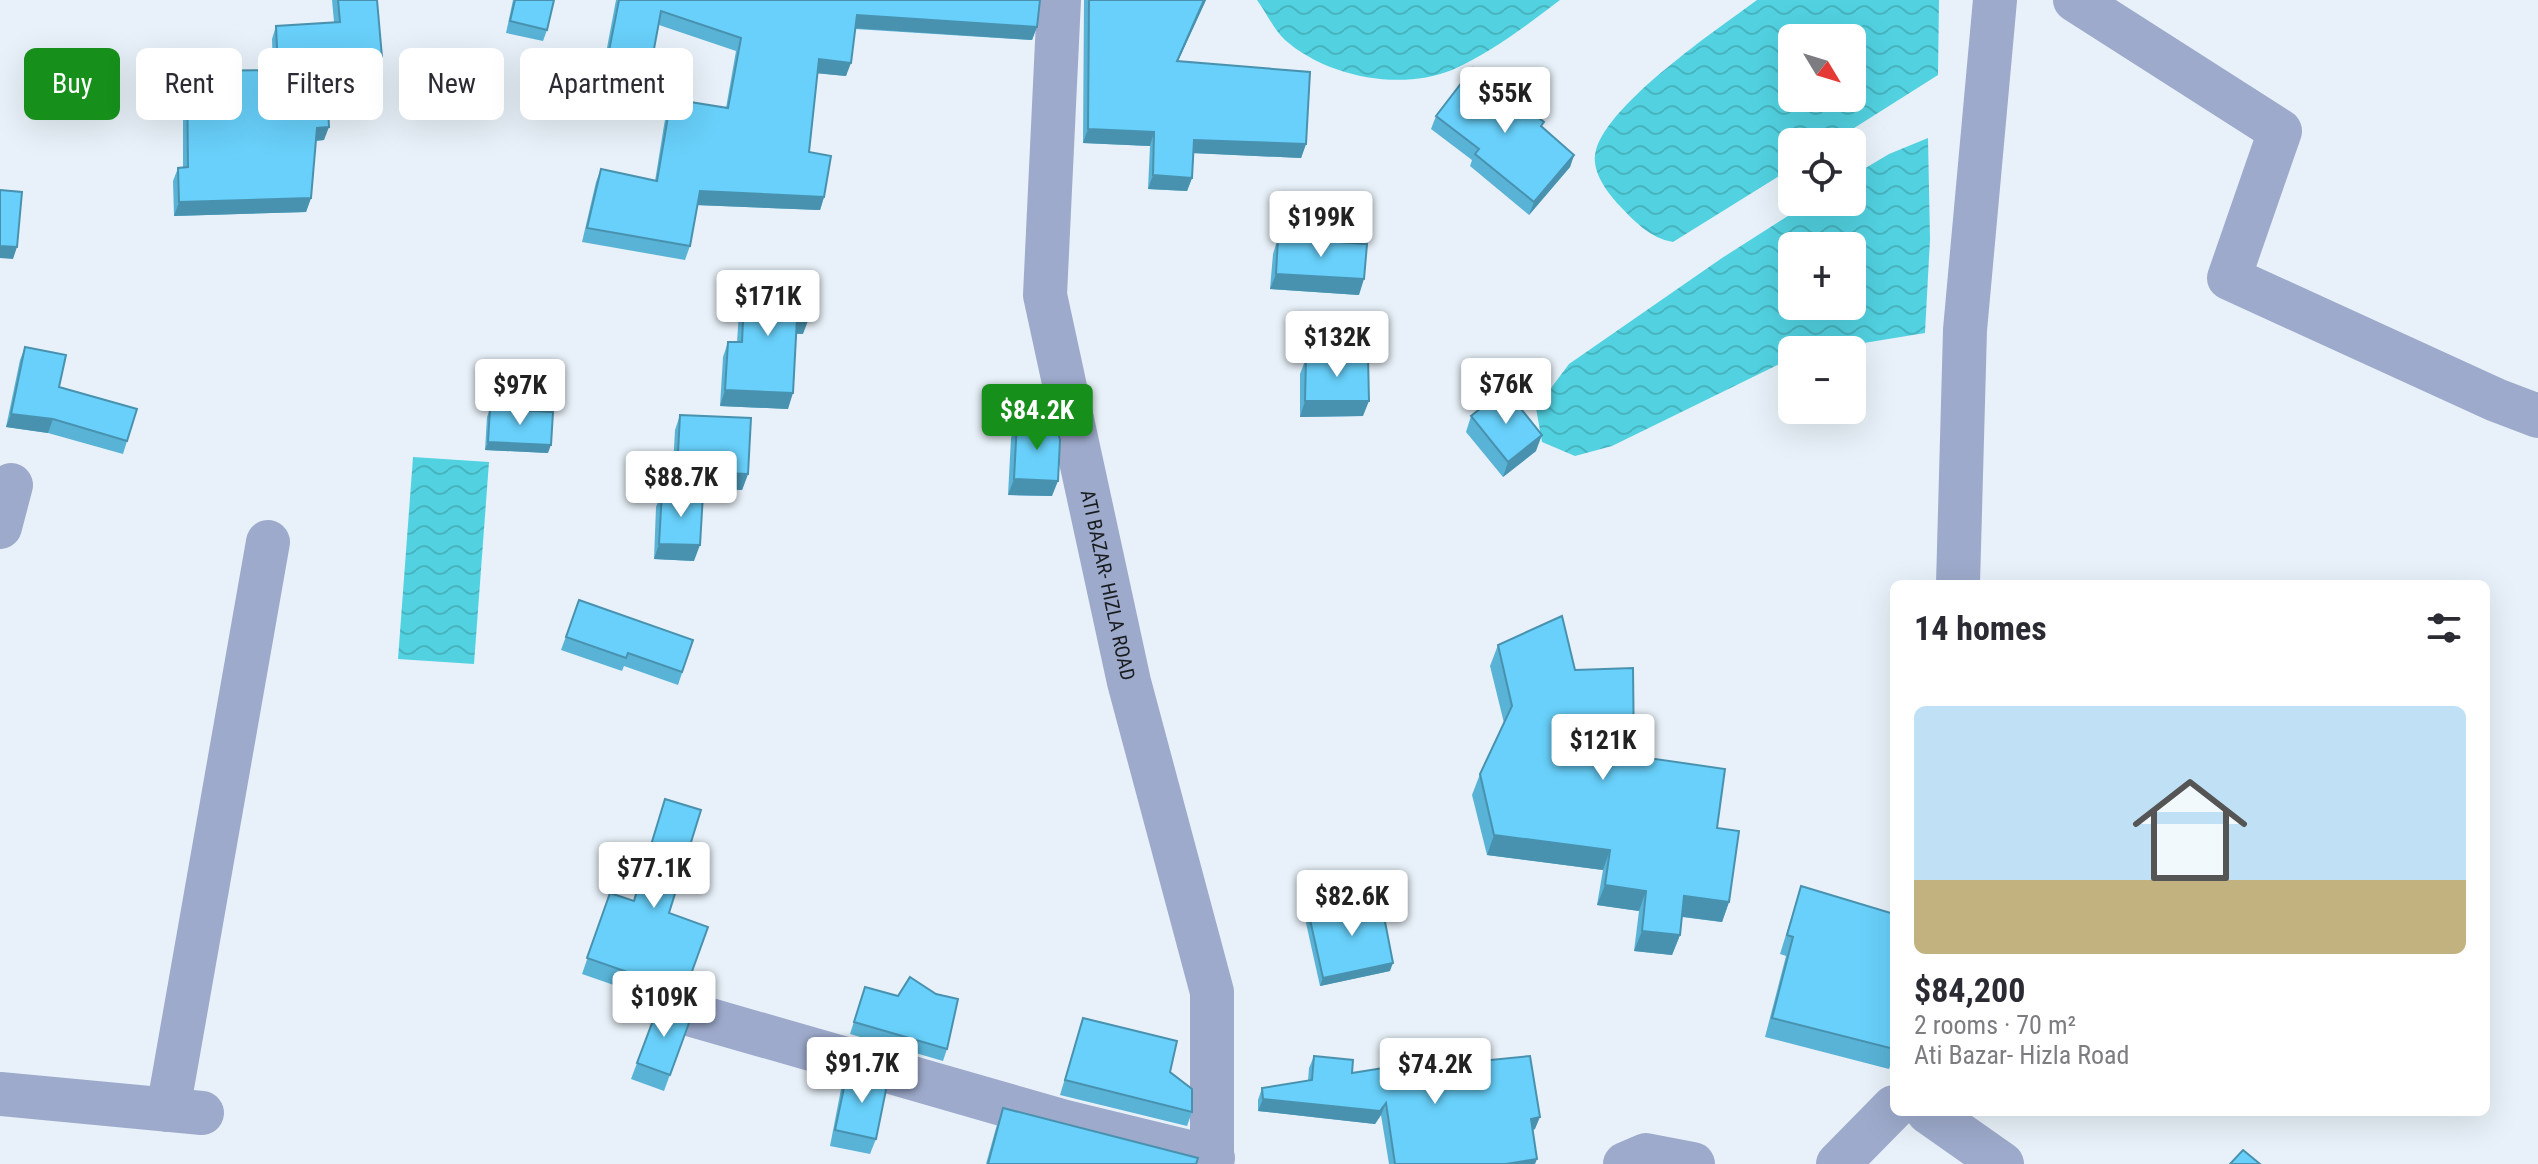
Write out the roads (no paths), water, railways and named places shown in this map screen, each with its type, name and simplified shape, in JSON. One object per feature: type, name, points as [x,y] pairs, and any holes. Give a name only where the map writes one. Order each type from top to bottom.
[{"type":"street","name":"ATI BAZAR- HIZLA ROAD","points":[[1059,0],[1045,295],[1129,682],[1212,992],[1212,1161]]},
{"type":"street","points":[[1958,580],[1965,330],[1995,0]]},
{"type":"street","points":[[2075,0],[2280,131],[2229,278],[2496,400],[2538,416]]},
{"type":"street","points":[[0,527],[11,485]]},
{"type":"street","points":[[0,1094],[185,1111],[268,542]]},
{"type":"street","points":[[689,1014],[1212,1161]]},
{"type":"street","points":[[1838,1164],[1890,1111]]},
{"type":"street","points":[[1934,1116],[2002,1164]]},
{"type":"street","points":[[1625,1164],[1646,1155],[1693,1164]]},
{"type":"water","points":[[1257,0],[1560,0],[1494,47],[1452,70],[1432,76],[1387,79],[1343,71],[1302,53],[1281,36]]},
{"type":"water","points":[[1757,0],[1939,0],[1938,75],[1854,128],[1778,128],[1778,177],[1673,242],[1650,233],[1619,205],[1597,173],[1595,158],[1605,131],[1621,111],[1691,48]]},
{"type":"water","points":[[1928,138],[1930,239],[1925,333],[1866,343],[1866,336],[1778,336],[1778,365],[1612,446],[1575,456],[1542,442],[1536,408],[1569,364],[1788,216],[1866,216],[1866,168],[1889,154]]},
{"type":"water","points":[[413,457],[489,462],[474,664],[398,659]]}]
